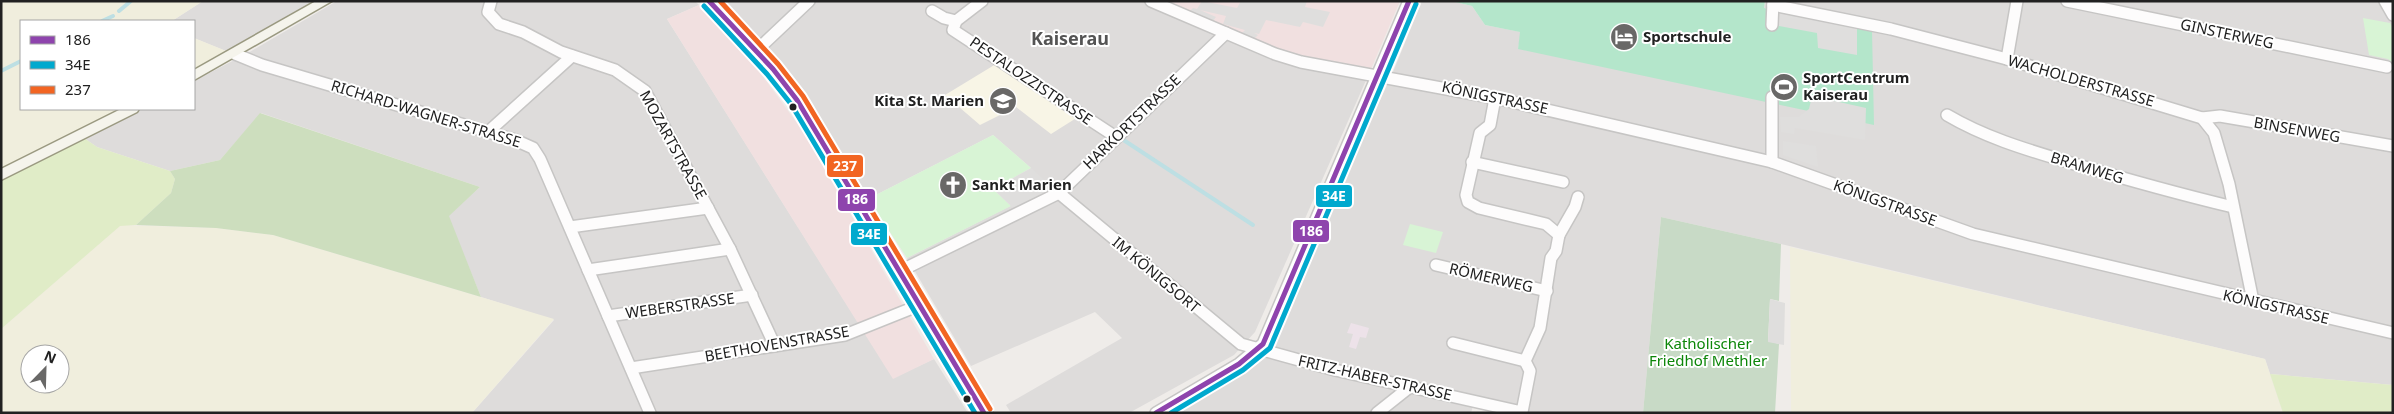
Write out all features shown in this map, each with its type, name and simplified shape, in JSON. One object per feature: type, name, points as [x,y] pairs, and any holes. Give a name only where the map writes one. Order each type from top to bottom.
[{"type":"main road","points":[[195,76],[239,56],[326,1]]},
{"type":"main road","points":[[709,1],[756,51],[797,100],[984,413]]},
{"type":"main road","points":[[1,175],[130,110]]},
{"type":"street","name":"MOZARTSTRASSE","points":[[491,1],[488,12],[495,22],[617,70],[633,80],[645,91],[730,249],[776,346]]},
{"type":"street","points":[[756,51],[809,1]]},
{"type":"street","points":[[932,11],[944,18],[956,21],[982,1]]},
{"type":"street","points":[[1151,1],[1301,62],[1378,75]]},
{"type":"street","points":[[1156,413],[1239,364],[1258,350],[1270,331],[1409,1]]},
{"type":"street","points":[[2007,59],[2018,1]]},
{"type":"street","name":"GINSTERWEG","points":[[2067,1],[2387,67]]},
{"type":"street","points":[[2385,1],[2393,15]]},
{"type":"street","points":[[1772,25],[1773,3]]},
{"type":"street","name":"WACHOLDERSTRASSE","points":[[1773,3],[1892,28],[2007,59],[2202,118]]},
{"type":"street","name":"PESTALOZZISTRASSE","points":[[956,21],[953,30],[1116,137]]},
{"type":"street","name":"HARKORTSTRASSE","points":[[900,271],[1059,193],[1226,33]]},
{"type":"street","points":[[488,132],[573,53]]},
{"type":"street","name":"RICHARD-WAGNER-STRASSE","points":[[239,56],[488,132],[519,142],[536,151],[650,413]]},
{"type":"street","name":"KÖNIGSTRASSE","points":[[1378,75],[1632,128],[1772,162],[1973,234],[2253,301],[2393,332]]},
{"type":"street","points":[[1772,97],[1772,162]]},
{"type":"street","points":[[1495,98],[1490,125],[1480,133],[1472,162],[1466,195],[1468,202],[1479,208],[1546,224],[1559,235]]},
{"type":"street","name":"BRAMWEG","points":[[1947,115],[1970,130],[2015,146],[2152,187],[2233,207]]},
{"type":"street","name":"BINSENWEG","points":[[2202,118],[2220,116],[2393,146]]},
{"type":"street","points":[[2202,118],[2214,133],[2229,184],[2253,301]]},
{"type":"street","points":[[1472,162],[1563,182]]},
{"type":"street","name":"IM KÖNIGSORT","points":[[1059,193],[1229,336],[1241,344],[1258,350]]},
{"type":"street","name":"RÖMERWEG","points":[[1522,412],[1530,372],[1525,361],[1528,358],[1534,336],[1540,328],[1551,258],[1556,251],[1559,235],[1575,207],[1578,197]]},
{"type":"street","points":[[570,227],[708,208]]},
{"type":"street","points":[[588,270],[730,249]]},
{"type":"street","name":"RÖMERWEG","points":[[1436,265],[1547,292]]},
{"type":"street","name":"WEBERSTRASSE","points":[[608,316],[752,295]]},
{"type":"street","name":"BEETHOVENSTRASSE","points":[[631,368],[845,335],[920,305]]},
{"type":"street","points":[[1453,343],[1525,361]]},
{"type":"street","name":"FRITZ-HABER-STRASSE","points":[[1258,350],[1522,412]]},
{"type":"street","points":[[1377,413],[1411,386]]},
{"type":"shaded area","points":[[1,1],[203,1],[174,20],[20,20],[20,110],[119,110],[1,169]]},
{"type":"shaded area","points":[[203,1],[318,1],[231,53],[195,38],[195,20],[174,20]]},
{"type":"shaded area","points":[[337,1],[695,1],[699,5],[667,19],[893,378],[934,359],[968,413],[472,413],[554,320],[481,297],[448,216],[480,187],[261,113],[220,160],[170,171],[97,147],[84,138],[138,110],[195,110],[195,80],[248,53]]},
{"type":"shaded area","points":[[720,1],[1163,1],[1289,53],[1371,69],[1255,332],[1234,355],[1129,413],[1011,413],[1006,405],[1122,338],[1095,312],[971,366],[907,258],[1010,206],[1031,168],[993,135],[868,199],[827,132],[752,35]]},
{"type":"shaded area","points":[[1163,1],[1400,1],[1371,69],[1289,53],[1263,45]]},
{"type":"shaded area","points":[[1202,1],[1237,8],[1241,1],[1307,1],[1305,7],[1330,12],[1323,27],[1303,22],[1300,27],[1266,20],[1259,34],[1254,33],[1258,35],[1253,40],[1241,34],[1245,30],[1223,24],[1226,16],[1200,10],[1216,17],[1212,22],[1189,12],[1193,8],[1197,9]]},
{"type":"shaded area","points":[[1422,1],[1451,1],[1472,6],[1485,25],[1521,32],[1518,49],[1871,30],[1764,8],[1765,1],[2393,1],[2393,385],[2270,374],[2265,359],[1661,217],[1643,413],[1502,413],[1473,406],[1471,413],[1172,413],[1259,363],[1393,72]]},
{"type":"shaded area","points":[[699,5],[745,52],[802,130],[934,359],[893,379],[667,19]]},
{"type":"shaded area","points":[[1779,12],[1857,28],[1857,55],[1818,48],[1817,33],[1779,26]]},
{"type":"shaded area","points":[[195,38],[231,53],[195,71]]},
{"type":"shaded area","name":"Kita St. Marien","points":[[996,64],[1078,117],[1051,134],[1016,107],[980,125],[945,95]]},
{"type":"shaded area","points":[[1812,96],[1866,108],[1865,140],[1795,128],[1794,134],[1781,132],[1780,117],[1798,117],[1809,109]]},
{"type":"shaded area","points":[[1783,141],[1816,146],[1818,167],[1783,155]]},
{"type":"shaded area","points":[[1031,168],[1053,188],[1014,209],[993,189]]},
{"type":"shaded area","points":[[120,225],[216,228],[273,235],[554,319],[472,413],[1,413],[1,329]]},
{"type":"shaded area","points":[[1790,247],[2265,359],[2283,413],[1791,413]]},
{"type":"shaded area","points":[[1770,299],[1785,303],[1784,345],[1768,342]]},
{"type":"shaded area","points":[[1351,323],[1369,328],[1366,338],[1360,337],[1356,349],[1349,347],[1353,334],[1347,333]]},
{"type":"green space","name":"SportCentrum Kaiserau","points":[[1451,1],[1765,1],[1764,8],[1872,30],[1874,125],[1518,49],[1520,32],[1485,25],[1472,6]]},
{"type":"green space","points":[[2363,18],[2390,23],[2393,28],[2393,63],[2388,59],[2369,55]]},
{"type":"green space","points":[[260,113],[480,187],[449,216],[481,297],[273,235],[216,228],[136,225],[171,193],[175,179],[170,171],[220,160]]},
{"type":"green space","points":[[993,135],[1031,168],[993,189],[1011,206],[907,258],[868,199]]},
{"type":"green space","points":[[84,138],[97,147],[170,171],[175,179],[171,193],[136,225],[120,226],[1,329],[1,178]]},
{"type":"green space","name":"Katholischer Friedhof Methler","points":[[1661,217],[1781,244],[1779,301],[1770,299],[1768,341],[1779,344],[1775,413],[1643,413]]},
{"type":"green space","points":[[1410,224],[1443,232],[1436,253],[1403,245]]},
{"type":"green space","points":[[2270,374],[2393,385],[2393,413],[2283,413]]},
{"type":"waterway","points":[[119,11],[131,1]]},
{"type":"waterway","points":[[104,20],[113,16]]},
{"type":"waterway","points":[[1,71],[20,62]]},
{"type":"waterway","points":[[1122,139],[1253,225]]},
{"type":"transit line","name":"186","points":[[709,1],[773,69],[797,100],[984,413]]},
{"type":"transit line","name":"237","points":[[720,1],[778,64],[803,96],[990,409]]},
{"type":"transit line","name":"186","points":[[1156,413],[1239,364],[1263,344],[1409,1]]},
{"type":"transit line","name":"34E","points":[[1171,413],[1243,370],[1270,348],[1416,4]]},
{"type":"transit line","name":"34E","points":[[704,6],[767,74],[791,104],[975,413]]},
{"type":"place","name":"Sportschule","points":[[1624,37]]},
{"type":"place","name":"SportCentrum Kaiserau","points":[[1784,87]]},
{"type":"place","name":"Kita St. Marien","points":[[1003,101]]},
{"type":"place","name":"Sankt Marien","points":[[953,185]]},
{"type":"district","name":"Kaiserau","points":[[1070,39]]}]
